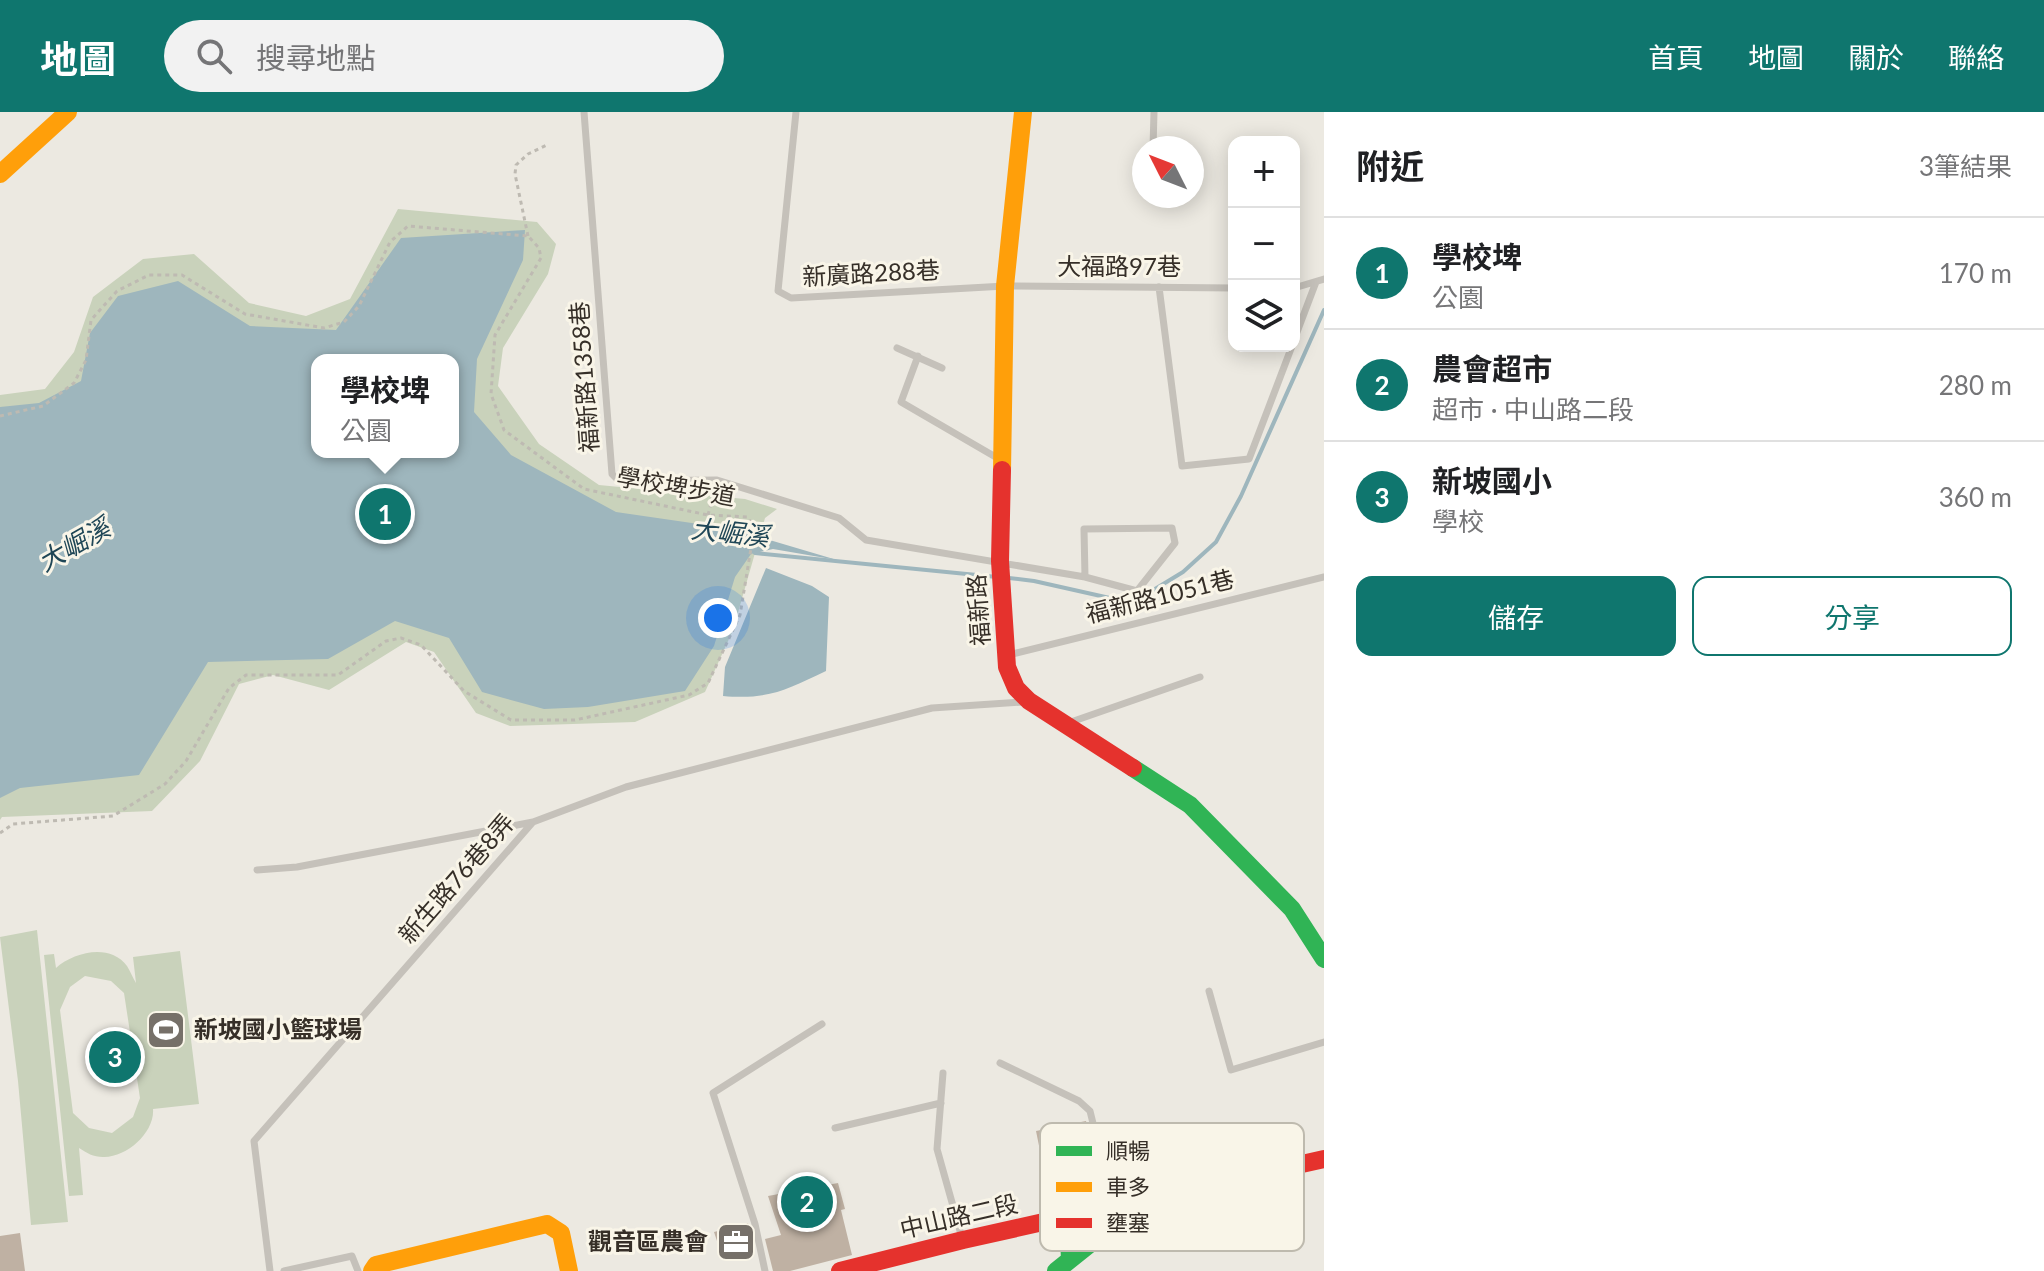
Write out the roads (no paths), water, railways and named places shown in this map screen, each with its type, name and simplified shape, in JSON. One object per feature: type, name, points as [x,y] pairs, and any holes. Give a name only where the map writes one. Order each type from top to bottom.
[{"type":"street","points":[[0,174],[68,112]]},
{"type":"street","name":"福新路","points":[[1023,112],[1005,286],[1000,561],[1007,667],[1016,688],[1029,701],[1190,805],[1292,909],[1324,959]]},
{"type":"street","name":"中山路二段","points":[[1304,1164],[1324,1159]]},
{"type":"street","name":"中山路二段","points":[[840,1271],[1040,1223]]},
{"type":"street","points":[[372,1271],[376,1265],[547,1224],[561,1233],[569,1271]]},
{"type":"street","points":[[1063,1266],[1082,1251]]},
{"type":"lane","name":"福新路1358巷","points":[[584,112],[612,474],[619,481],[717,480],[839,518],[866,540],[1000,561],[1085,577],[1137,591],[1175,543],[1172,528],[1084,529],[1085,577]]},
{"type":"lane","name":"新廣路288巷","points":[[796,112],[778,291],[791,298],[1005,286]]},
{"type":"lane","points":[[1153,136],[1154,112]]},
{"type":"lane","points":[[1300,286],[1320,280]]},
{"type":"lane","points":[[1300,326],[1320,280]]},
{"type":"lane","name":"大福路97巷","points":[[1005,286],[1228,288]]},
{"type":"lane","points":[[1159,287],[1182,466],[1249,459],[1290,352]]},
{"type":"lane","points":[[897,348],[942,368]]},
{"type":"lane","points":[[918,356],[901,402],[1001,460]]},
{"type":"lane","name":"福新路1051巷","points":[[1006,655],[1324,577]]},
{"type":"lane","points":[[1066,724],[1200,677]]},
{"type":"lane","name":"新生路76巷8弄","points":[[270,1271],[254,1141],[533,822],[626,787],[932,708],[1029,701]]},
{"type":"lane","points":[[257,870],[297,867],[533,822]]},
{"type":"lane","points":[[1209,991],[1231,1070],[1324,1042]]},
{"type":"lane","points":[[765,1271],[755,1224],[713,1093],[822,1024]]},
{"type":"lane","points":[[1000,1063],[1079,1101],[1090,1111],[1093,1123]]},
{"type":"lane","points":[[943,1073],[937,1149],[963,1240]]},
{"type":"lane","points":[[835,1128],[941,1103]]},
{"type":"lane","points":[[284,1271],[352,1256],[358,1271]]},
{"type":"water","points":[[525,230],[523,260],[477,359],[474,412],[511,455],[616,512],[733,529],[837,560],[773,549],[751,554],[735,577],[714,646],[685,691],[588,707],[544,709],[482,692],[449,638],[395,621],[328,659],[208,662],[139,775],[20,788],[0,798],[0,407],[39,403],[81,381],[90,333],[118,296],[178,281],[250,326],[336,330],[401,238]]},
{"type":"water","points":[[766,568],[812,586],[829,597],[826,671],[765,695],[723,696],[725,667]]},
{"type":"waterway","name":"大崛溪","points":[[1009,578],[1132,603],[1183,572],[1216,542],[1241,496],[1324,310]]},
{"type":"waterway","name":"大崛溪","points":[[755,553],[997,577]]},
{"type":"place","name":"學校埤","points":[[385,514]]},
{"type":"place","name":"新坡國小籃球場","points":[[166,1030]]},
{"type":"place","name":"新坡國小","points":[[115,1057]]},
{"type":"place","name":"農會超市","points":[[807,1202]]},
{"type":"place","name":"觀音區農會","points":[[736,1242]]}]
